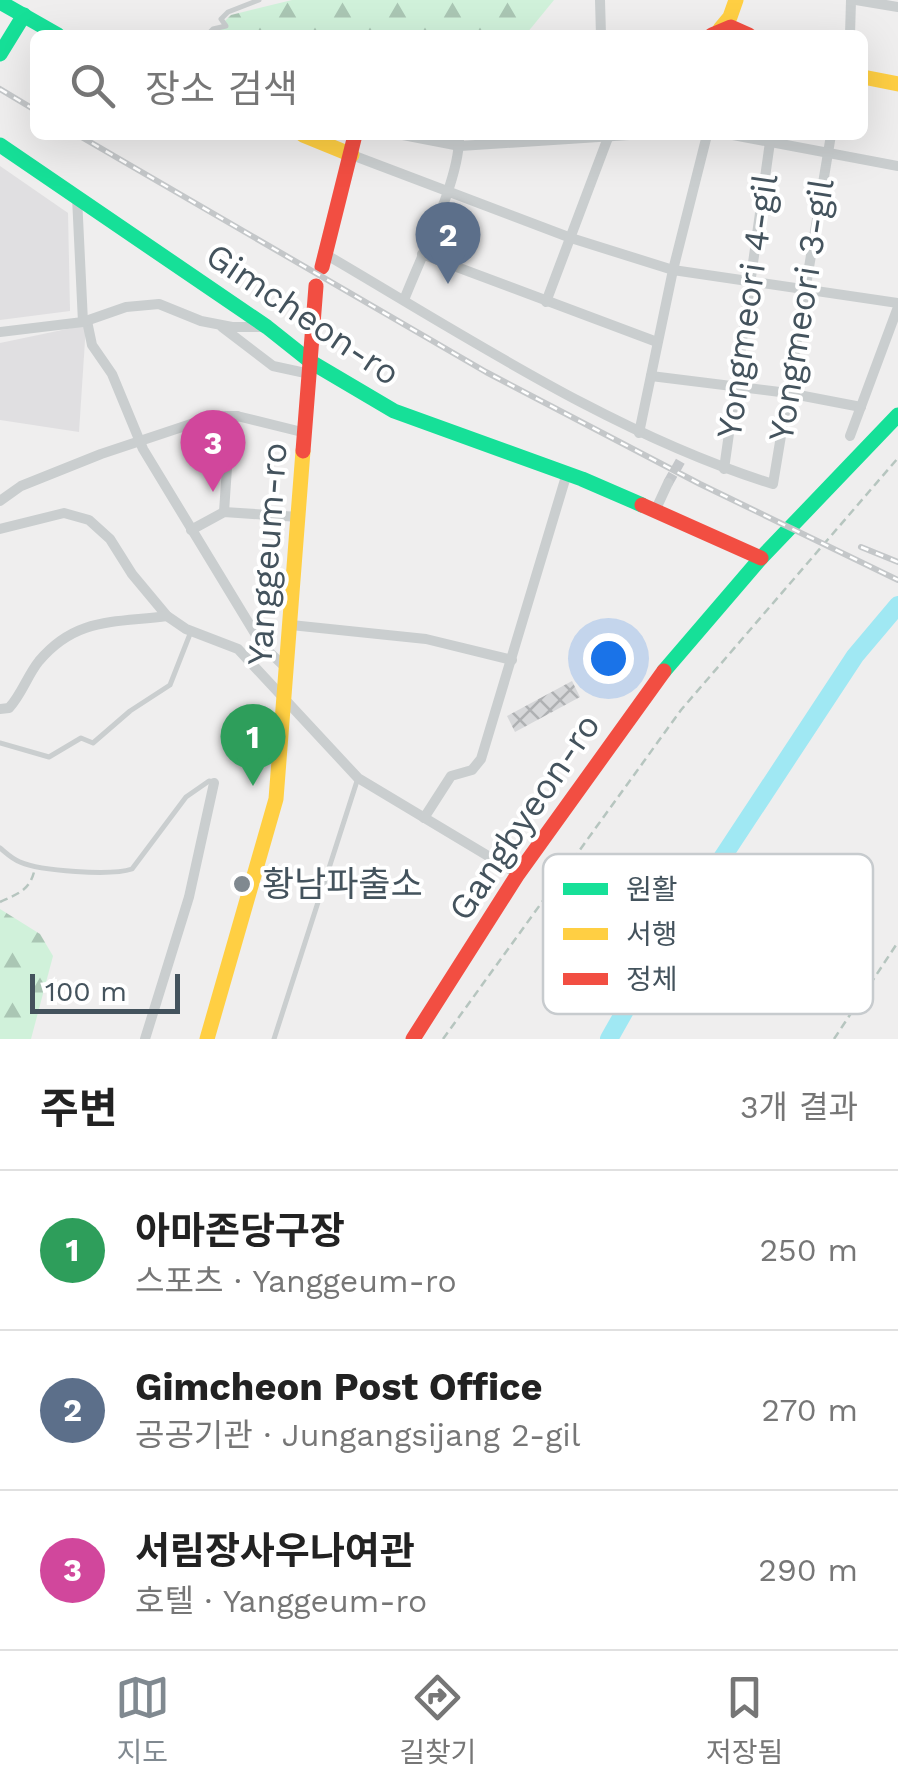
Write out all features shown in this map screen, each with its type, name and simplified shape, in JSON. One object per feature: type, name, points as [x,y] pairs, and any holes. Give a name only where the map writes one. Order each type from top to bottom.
[{"type":"street","points":[[600,0],[601,30]]},
{"type":"street","points":[[851,30],[854,0],[898,7]]},
{"type":"street","points":[[718,30],[730,17],[736,1]]},
{"type":"street","points":[[736,1],[736,14],[744,30]]},
{"type":"street","points":[[0,2],[50,30]]},
{"type":"street","points":[[0,54],[24,15]]},
{"type":"street","points":[[868,78],[898,84]]},
{"type":"street","points":[[316,140],[571,238],[673,270],[898,305],[850,436]]},
{"type":"street","points":[[354,140],[323,260],[404,300],[639,434],[682,456],[724,470]]},
{"type":"street","points":[[404,300],[447,192],[459,141],[489,140]]},
{"type":"street","points":[[546,302],[608,140]]},
{"type":"street","points":[[639,434],[673,270],[706,140]]},
{"type":"street","points":[[760,140],[898,166]]},
{"type":"street","name":"Yongmeori 3-gil","points":[[724,470],[773,484],[830,140]]},
{"type":"street","name":"Yongmeori 4-gil","points":[[724,470],[770,142]]},
{"type":"street","name":"Gimcheon-ro","points":[[0,145],[267,327],[311,368],[394,412],[567,473],[761,558]]},
{"type":"street","points":[[76,196],[85,321],[92,345],[112,374],[140,441],[192,530],[262,645],[288,670]]},
{"type":"street","points":[[422,254],[657,342]]},
{"type":"street","name":"Yanggeum-ro","points":[[207,1039],[276,799],[316,286]]},
{"type":"street","points":[[0,332],[85,321],[126,306],[159,304],[217,324],[267,327]]},
{"type":"street","points":[[217,324],[273,366],[311,368]]},
{"type":"street","points":[[650,376],[788,393],[861,407]]},
{"type":"street","points":[[0,500],[21,486],[215,416],[236,416],[306,433]]},
{"type":"street","points":[[224,512],[230,423],[236,416]]},
{"type":"street","name":"Gangbyeon-ro","points":[[413,1039],[518,874],[646,692],[761,558],[898,416]]},
{"type":"street","points":[[424,818],[450,776],[478,766],[567,473]]},
{"type":"street","points":[[655,511],[668,483]]},
{"type":"street","points":[[192,530],[224,512],[299,518]]},
{"type":"street","points":[[0,529],[64,513],[89,520],[110,539],[132,574],[167,616],[238,650],[358,778],[518,874]]},
{"type":"street","points":[[0,709],[9,708],[37,664],[63,636],[77,628],[167,616]]},
{"type":"street","points":[[291,625],[426,639],[512,660]]},
{"type":"street","points":[[145,1039],[188,897],[214,783]]},
{"type":"lane","points":[[212,30],[226,26],[221,19],[228,12],[259,0]]},
{"type":"lane","points":[[0,743],[48,757],[81,738],[93,743],[130,711],[170,685],[192,631]]},
{"type":"lane","points":[[274,1039],[358,778]]},
{"type":"lane","points":[[0,848],[21,863],[104,872],[132,869],[186,797],[208,781],[214,783]]},
{"type":"path","points":[[577,854],[681,710],[898,458]]},
{"type":"path","points":[[0,902],[31,884],[36,865]]},
{"type":"path","points":[[443,1039],[543,901]]},
{"type":"path","points":[[873,980],[898,942]]},
{"type":"path","points":[[834,1039],[850,1014]]},
{"type":"shaded area","points":[[0,166],[68,213],[70,311],[0,320]]},
{"type":"shaded area","points":[[86,325],[79,432],[0,420],[0,343]]},
{"type":"green space","points":[[292,0],[554,0],[529,30],[216,30],[231,15]]},
{"type":"green space","points":[[0,909],[40,934],[53,956],[31,1039],[0,1039]]},
{"type":"building","points":[[572,681],[580,697],[515,732],[507,716]]},
{"type":"waterway","points":[[725,854],[855,656],[898,605]]},
{"type":"waterway","points":[[609,1039],[623,1014]]},
{"type":"tunnel","points":[[668,483],[681,460]]},
{"type":"railway","points":[[0,89],[30,107]]},
{"type":"railway","points":[[87,140],[486,372],[700,484],[898,580]]},
{"type":"railway","points":[[861,547],[898,562]]},
{"type":"traffic: fast","points":[[0,2],[49,30]]},
{"type":"traffic: fast","points":[[0,54],[24,15]]},
{"type":"traffic: fast","points":[[0,145],[267,327],[311,362],[394,411],[582,479],[642,505]]},
{"type":"traffic: fast","points":[[664,671],[761,558],[898,415]]},
{"type":"traffic: slow","points":[[720,29],[736,0]]},
{"type":"traffic: slow","points":[[868,78],[898,84]]},
{"type":"traffic: slow","points":[[315,140],[352,155]]},
{"type":"traffic: slow","points":[[207,1039],[276,799],[303,451]]},
{"type":"traffic: jam","points":[[724,30],[738,30]]},
{"type":"traffic: jam","points":[[322,267],[354,140]]},
{"type":"traffic: jam","points":[[303,451],[316,286]]},
{"type":"traffic: jam","points":[[642,505],[761,558]]},
{"type":"traffic: jam","points":[[413,1039],[518,874],[664,671]]},
{"type":"place","name":"Gimcheon Post Office","points":[[448,284]]},
{"type":"place","name":"서림장사우나여관","points":[[213,492]]},
{"type":"place","name":"아마존당구장","points":[[253,786]]},
{"type":"place","name":"황남파출소","points":[[242,884]]}]
